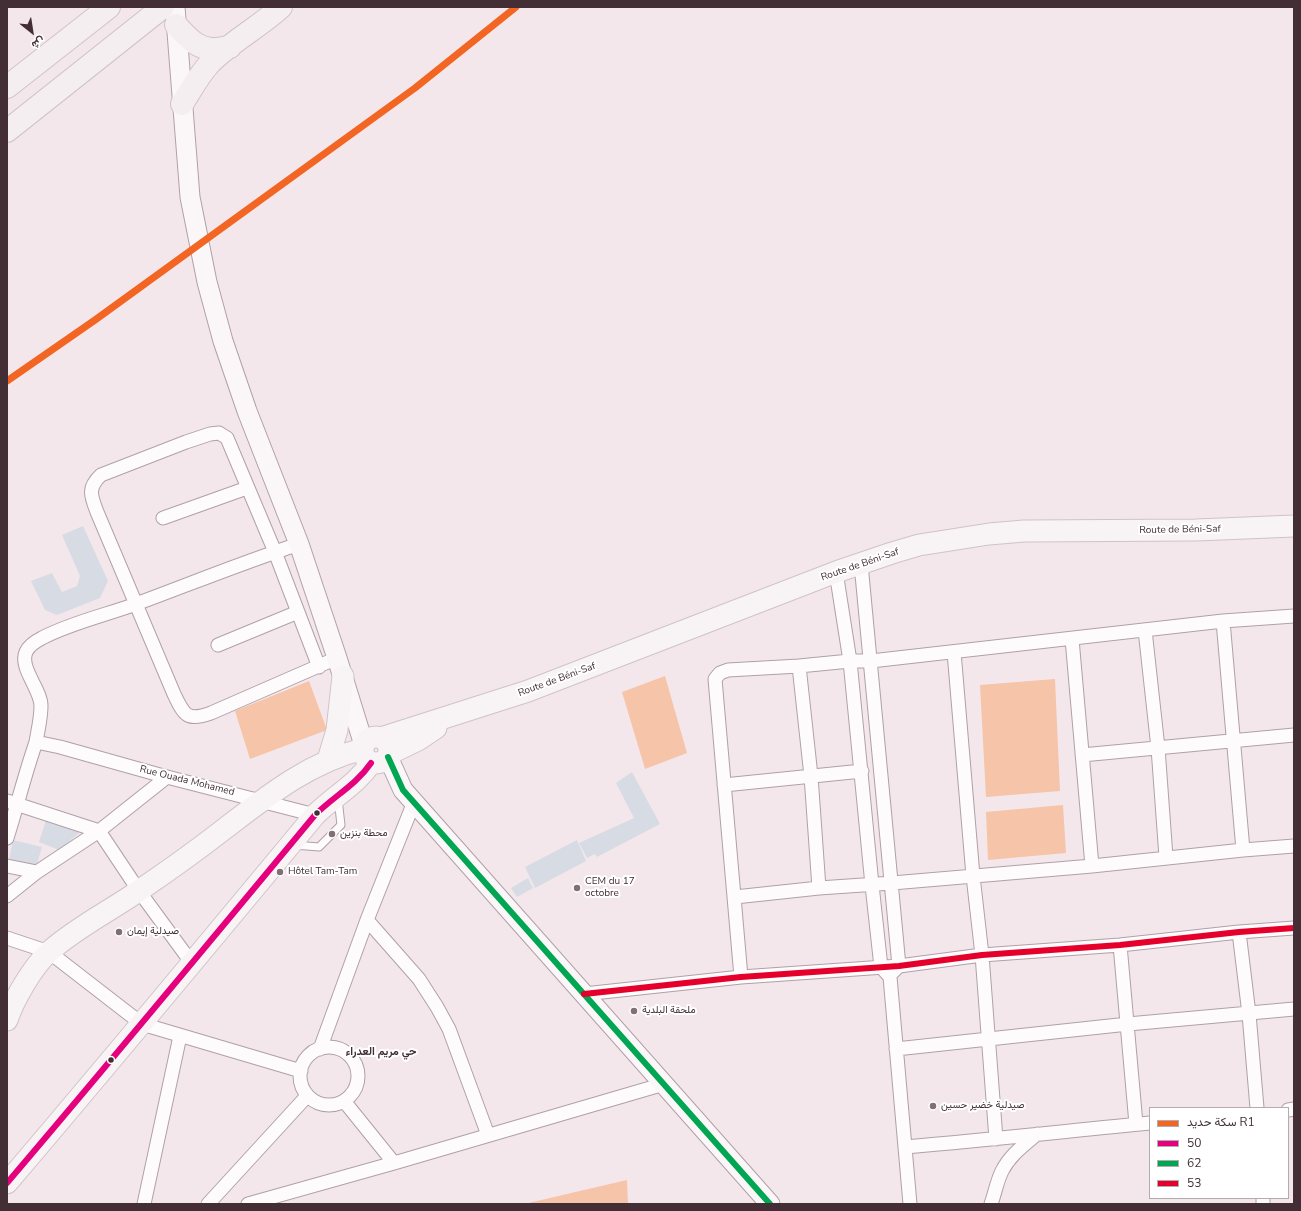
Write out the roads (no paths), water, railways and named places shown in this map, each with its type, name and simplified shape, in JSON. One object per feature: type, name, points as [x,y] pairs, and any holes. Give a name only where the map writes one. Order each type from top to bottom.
[{"type":"highway","points":[[7,88],[109,7]]},
{"type":"highway","points":[[182,104],[211,62],[281,7]]},
{"type":"highway","points":[[7,131],[173,14],[192,42],[213,49],[230,47]]},
{"type":"main road","points":[[173,14],[190,197],[207,282],[223,341],[247,411],[299,544],[355,713],[376,751],[408,796],[770,1204]]},
{"type":"main road","name":"Route de Béni-Saf","points":[[376,751],[418,740],[449,716],[528,691],[836,572],[892,552],[919,545],[989,534],[1024,531],[1294,530]]},
{"type":"main road","points":[[328,760],[337,730],[340,667]]},
{"type":"main road","points":[[7,1020],[10,1009],[28,978],[49,952],[76,931],[139,891],[288,782],[328,760],[349,752],[376,751]]},
{"type":"main road","points":[[7,1183],[142,1024],[191,962],[315,815],[328,802],[358,779],[376,751]]},
{"type":"street","points":[[319,667],[275,552],[227,438],[219,433],[210,434],[101,476],[94,482],[91,488],[92,500],[182,709],[189,717],[198,718],[211,714],[319,667],[340,667]]},
{"type":"street","points":[[163,518],[248,488]]},
{"type":"street","points":[[7,838],[12,803],[36,742],[42,706],[26,667],[26,652],[30,645],[63,629],[136,604],[299,544]]},
{"type":"street","points":[[861,564],[899,966]]},
{"type":"street","points":[[836,572],[850,661],[872,885],[896,1049],[910,1204]]},
{"type":"street","points":[[218,645],[298,612]]},
{"type":"street","points":[[741,977],[715,680],[720,673],[728,670],[799,666],[850,661],[871,661],[1223,621],[1294,616]]},
{"type":"street","points":[[1223,621],[1232,741],[1243,850]]},
{"type":"street","points":[[1145,630],[1158,748],[1166,857]]},
{"type":"street","points":[[1072,639],[1092,866]]},
{"type":"street","points":[[954,652],[973,876],[982,955],[996,1139]]},
{"type":"street","points":[[799,666],[811,776],[819,888]]},
{"type":"street","points":[[1082,755],[1294,735]]},
{"type":"street","name":"Rue Ouada Mohamed","points":[[36,742],[60,747],[167,777],[262,800],[315,815]]},
{"type":"street","points":[[724,785],[862,771]]},
{"type":"street","points":[[7,896],[36,872],[99,831],[167,777]]},
{"type":"street","points":[[320,1049],[367,920],[408,796]]},
{"type":"street","points":[[12,803],[99,831],[139,891],[191,962]]},
{"type":"street","points":[[735,897],[819,888],[872,885],[1092,866],[1166,857],[1294,846]]},
{"type":"street","points":[[7,866],[36,872]]},
{"type":"street","points":[[367,920],[419,979],[437,1007],[449,1029],[488,1135]]},
{"type":"street","points":[[584,994],[741,977],[885,972],[899,966],[982,955],[1120,945],[1239,932],[1294,928]]},
{"type":"street","points":[[1239,932],[1249,1014],[1256,1107]]},
{"type":"street","points":[[7,938],[49,952],[142,1024],[301,1071]]},
{"type":"street","points":[[1120,945],[1136,1124]]},
{"type":"street","points":[[896,1049],[1128,1024],[1294,1009]]},
{"type":"street","points":[[144,1204],[180,1036]]},
{"type":"street","points":[[329,1047],[339,1049],[347,1053],[354,1060],[358,1068],[356,1087],[351,1095],[344,1101],[335,1105],[325,1105],[315,1102],[307,1096],[300,1080],[303,1064],[313,1052],[320,1049],[329,1047]]},
{"type":"street","points":[[248,1204],[394,1164],[664,1084]]},
{"type":"street","points":[[208,1204],[307,1096]]},
{"type":"street","points":[[344,1101],[394,1164]]},
{"type":"street","points":[[905,1147],[1149,1123]]},
{"type":"street","points":[[991,1204],[1002,1171],[1008,1161],[1037,1134]]},
{"type":"lane","points":[[290,845],[319,847],[340,825],[338,795]]},
{"type":"rail line","name":"R1","points":[[7,381],[95,320],[415,88],[516,7]]},
{"type":"place","name":"محطة بنزين","points":[[332,834]]},
{"type":"place","name":"Hôtel Tam-Tam","points":[[280,872]]},
{"type":"place","name":"CEM du 17 octobre","points":[[577,888]]},
{"type":"place","name":"صيدلية إيمان","points":[[119,932]]},
{"type":"place","name":"ملحقة البلدية","points":[[634,1011]]},
{"type":"place","name":"صيدلية خضير حسين","points":[[933,1106]]},
{"type":"district","name":"حي مريم العدراء","points":[[381,1052]]}]
